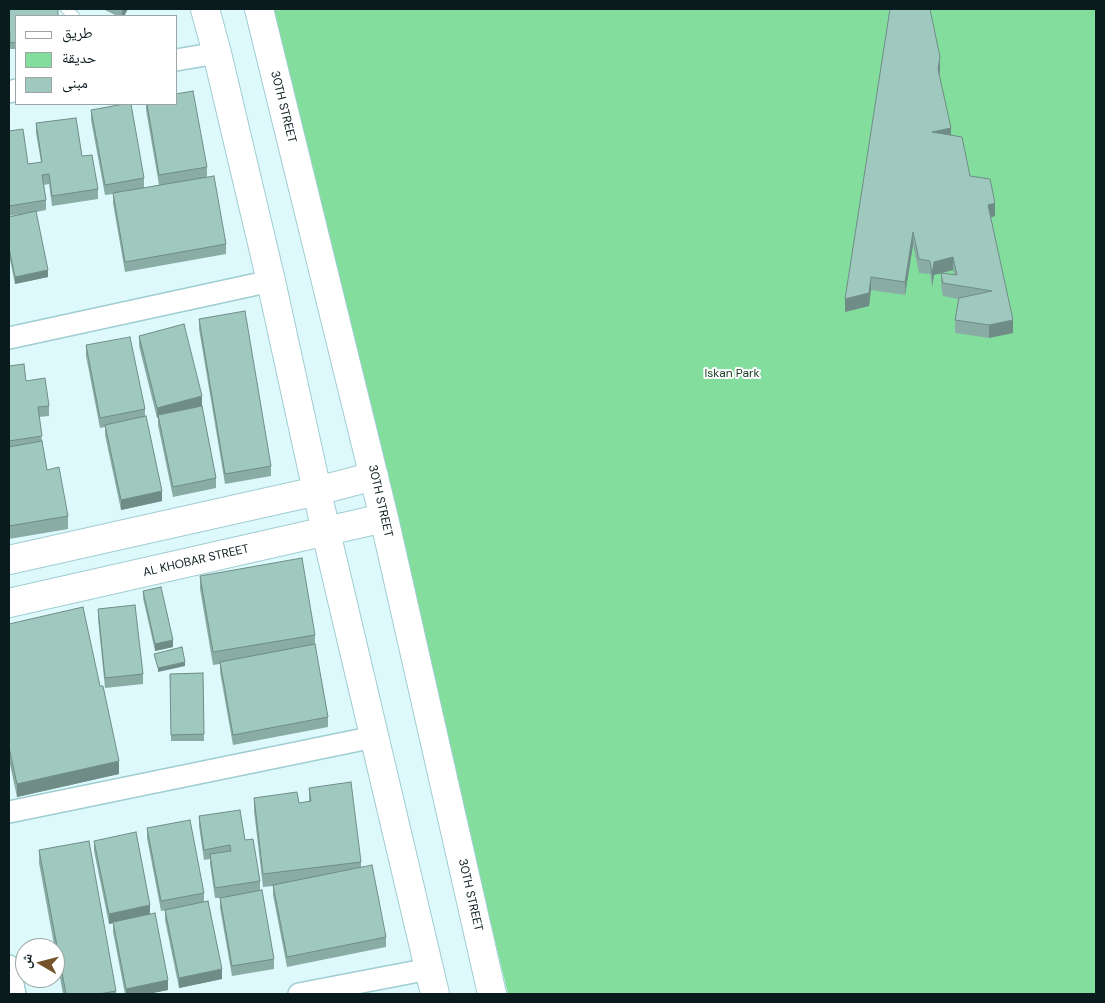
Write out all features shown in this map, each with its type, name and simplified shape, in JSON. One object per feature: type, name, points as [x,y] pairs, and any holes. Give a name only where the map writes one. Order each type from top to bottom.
[{"type":"street","points":[[206,9],[271,281],[326,532],[432,982],[299,994]]},
{"type":"street","name":"30TH STREET","points":[[259,9],[384,518],[492,994]]},
{"type":"street","points":[[178,60],[217,53]]},
{"type":"street","points":[[9,338],[271,281]]},
{"type":"street","points":[[9,560],[317,491],[374,476]]},
{"type":"street","name":"AL KHOBAR STREET","points":[[9,603],[384,518]]},
{"type":"street","points":[[9,812],[374,737]]},
{"type":"street","points":[[9,966],[15,994]]},
{"type":"green space","name":"Iskan Park","points":[[267,9],[1096,9],[1096,994],[508,994]]},
{"type":"building","points":[[9,9],[58,9],[58,15],[15,15],[15,42],[10,43]]},
{"type":"building","points":[[890,9],[930,9],[940,57],[938,69],[951,128],[932,132],[962,137],[970,176],[990,179],[995,203],[988,205],[1013,320],[989,325],[955,320],[959,298],[992,291],[943,283],[941,273],[957,275],[953,257],[934,262],[932,274],[930,261],[919,259],[913,232],[905,282],[871,277],[869,293],[845,299]]},
{"type":"building","points":[[193,91],[207,167],[159,175],[147,105],[178,105],[178,94]]},
{"type":"building","points":[[118,105],[131,105],[144,178],[105,185],[91,110]]},
{"type":"building","points":[[76,118],[82,156],[92,155],[98,189],[52,196],[49,174],[42,175],[46,200],[9,206],[9,131],[23,129],[28,164],[42,162],[36,123]]},
{"type":"building","points":[[214,176],[226,244],[125,262],[113,193]]},
{"type":"building","points":[[36,211],[48,270],[15,277],[9,248],[9,217]]},
{"type":"building","points":[[245,311],[271,466],[225,474],[199,319]]},
{"type":"building","points":[[184,324],[202,396],[157,408],[139,336]]},
{"type":"building","points":[[130,337],[145,409],[100,418],[86,345]]},
{"type":"building","points":[[24,364],[26,381],[45,378],[49,406],[38,407],[42,436],[9,441],[9,366]]},
{"type":"building","points":[[202,406],[216,478],[173,487],[158,415]]},
{"type":"building","points":[[146,416],[162,491],[121,500],[105,425]]},
{"type":"building","points":[[42,441],[47,470],[59,467],[68,516],[9,526],[9,447]]},
{"type":"building","points":[[302,558],[315,635],[213,652],[200,576]]},
{"type":"building","points":[[161,587],[173,640],[155,644],[143,591]]},
{"type":"building","points":[[135,605],[143,674],[105,678],[98,609]]},
{"type":"building","points":[[83,607],[119,761],[17,784],[9,747],[9,624]]},
{"type":"building","points":[[315,644],[328,717],[233,735],[220,662]]},
{"type":"building","points":[[182,647],[185,662],[158,668],[154,654]]},
{"type":"building","points":[[203,673],[204,734],[171,735],[170,674]]},
{"type":"building","points":[[351,782],[361,862],[263,874],[254,798],[297,792],[299,803],[311,801],[309,788]]},
{"type":"building","points":[[240,810],[245,840],[253,839],[260,881],[215,888],[210,854],[231,851],[230,845],[204,850],[199,816]]},
{"type":"building","points":[[190,820],[204,893],[161,901],[147,828]]},
{"type":"building","points":[[136,832],[150,905],[109,914],[94,841]]},
{"type":"building","points":[[89,841],[116,991],[99,994],[66,994],[65,938],[56,938],[39,850]]},
{"type":"building","points":[[372,865],[386,937],[287,957],[273,885]]},
{"type":"building","points":[[262,890],[274,959],[232,966],[220,898]]},
{"type":"building","points":[[208,901],[222,969],[179,978],[165,910]]},
{"type":"building","points":[[155,913],[168,980],[126,989],[113,922]]}]
